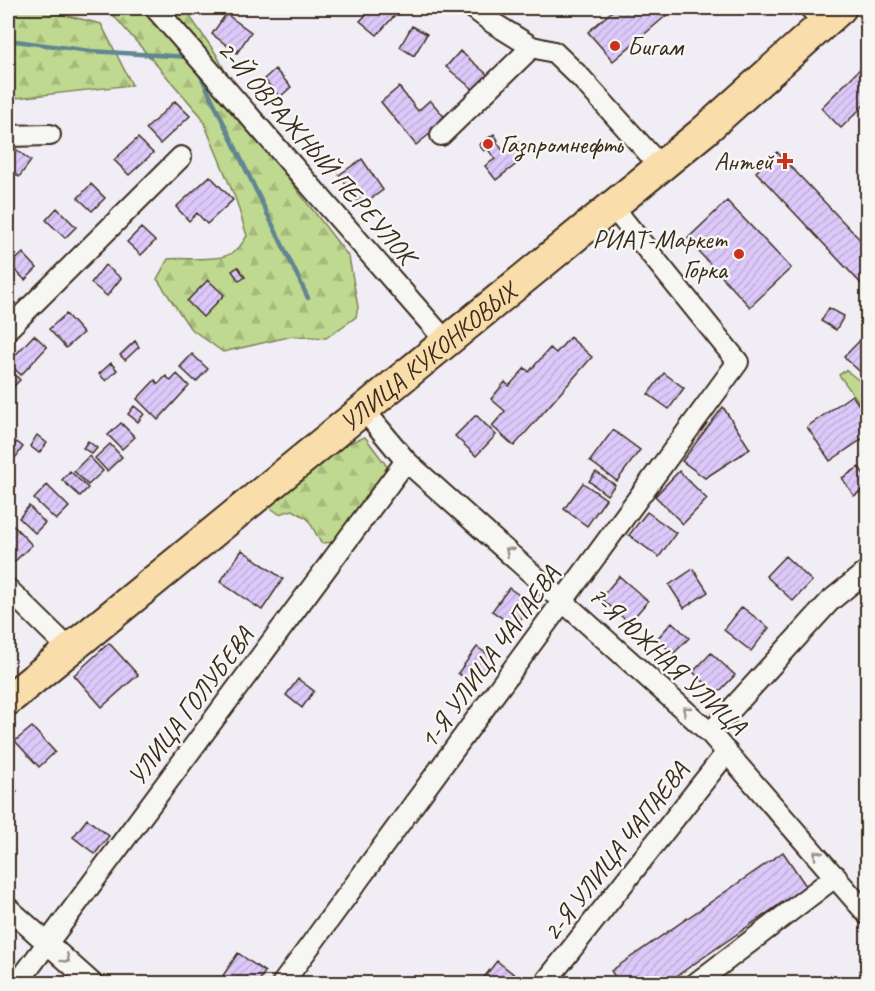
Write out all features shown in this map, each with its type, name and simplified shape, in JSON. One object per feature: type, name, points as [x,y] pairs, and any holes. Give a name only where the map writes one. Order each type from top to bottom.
[{"type":"main road","name":"УЛИЦА КУКОНКОВЫХ","points":[[8,682],[770,60],[824,10]]},
{"type":"main road","name":"УЛИЦА КУКОНКОВЫХ","points":[[8,700],[703,132],[824,10]]},
{"type":"street","name":"2-Й ОВРАЖНЫЙ ПЕРЕУЛОК","points":[[155,8],[438,332]]},
{"type":"street","points":[[473,8],[492,23],[532,46],[554,52],[581,78],[652,157]]},
{"type":"street","points":[[441,135],[532,46]]},
{"type":"street","points":[[8,136],[50,135]]},
{"type":"street","points":[[8,329],[181,157]]},
{"type":"street","name":"1-Я УЛИЦА ЧАПАЕВА","points":[[282,984],[738,362],[612,206]]},
{"type":"street","name":"7-Я ЮЖНАЯ УЛИЦА","points":[[364,410],[406,461],[565,600],[710,732],[836,876],[867,915]]},
{"type":"street","name":"УЛИЦА ГОЛУБЕВА","points":[[17,984],[406,461]]},
{"type":"street","points":[[710,732],[830,601],[867,570]]},
{"type":"street","points":[[8,589],[58,639]]},
{"type":"street","name":"2-Я УЛИЦА ЧАПАЕВА","points":[[544,984],[727,752]]},
{"type":"street","points":[[695,984],[836,876]]},
{"type":"street","points":[[8,908],[93,984]]},
{"type":"green space","points":[[8,8],[36,8],[101,24],[132,85],[8,99]]},
{"type":"green space","points":[[107,8],[191,8],[191,18],[216,54],[268,152],[349,257],[358,307],[356,317],[326,338],[293,336],[223,352],[190,328],[157,279],[168,259],[203,259],[229,255],[237,250],[247,236],[236,200],[201,116]]},
{"type":"green space","points":[[846,370],[867,387],[867,413],[839,375]]},
{"type":"green space","points":[[365,437],[389,469],[336,542],[321,543],[308,519],[293,510],[279,514],[268,506],[332,449]]},
{"type":"building","points":[[373,8],[387,8],[395,15],[377,35],[360,21]]},
{"type":"building","name":"Бигам","points":[[616,8],[675,8],[613,61],[588,32]]},
{"type":"building","points":[[226,14],[251,32],[237,53],[212,34]]},
{"type":"building","points":[[412,26],[427,34],[414,56],[400,47]]},
{"type":"building","points":[[460,51],[488,75],[475,91],[446,67]]},
{"type":"building","points":[[868,61],[868,101],[841,128],[821,108]]},
{"type":"building","points":[[275,69],[291,87],[280,97],[264,79]]},
{"type":"building","points":[[399,87],[418,111],[430,100],[447,120],[416,145],[381,102]]},
{"type":"building","points":[[175,101],[190,116],[160,144],[146,129]]},
{"type":"building","points":[[494,134],[498,140],[484,151],[479,145]]},
{"type":"building","points":[[138,138],[153,153],[129,175],[114,160]]},
{"type":"building","points":[[496,141],[504,152],[517,141],[528,155],[496,180],[485,166],[495,159],[487,148]]},
{"type":"building","points":[[12,146],[31,161],[19,177],[8,168],[8,151]]},
{"type":"building","points":[[777,152],[868,248],[868,291],[756,172]]},
{"type":"building","points":[[362,159],[383,190],[361,206],[339,175]]},
{"type":"building","points":[[210,176],[233,200],[207,224],[197,213],[189,221],[176,207]]},
{"type":"building","points":[[91,184],[105,198],[92,211],[78,198]]},
{"type":"building","name":"РИАТ-Маркет Горка","points":[[727,201],[791,268],[750,307],[687,239]]},
{"type":"building","points":[[57,208],[76,227],[65,238],[46,220]]},
{"type":"building","points":[[141,228],[155,241],[141,255],[127,242]]},
{"type":"building","points":[[23,253],[37,268],[25,280],[10,265]]},
{"type":"building","points":[[105,265],[121,278],[107,296],[91,283]]},
{"type":"building","points":[[238,267],[245,277],[239,281],[232,271]]},
{"type":"building","points":[[208,280],[224,295],[203,317],[187,301]]},
{"type":"building","points":[[829,308],[844,316],[836,330],[821,321]]},
{"type":"building","points":[[66,314],[83,333],[66,348],[49,329]]},
{"type":"building","points":[[868,332],[868,379],[844,357]]},
{"type":"building","points":[[34,335],[47,347],[21,375],[8,363]]},
{"type":"building","points":[[570,337],[592,357],[514,446],[492,426],[505,411],[491,399],[505,382],[509,386],[525,368],[529,372],[550,348],[556,353]]},
{"type":"building","points":[[135,341],[139,347],[125,360],[120,355]]},
{"type":"building","points":[[192,354],[208,369],[196,382],[180,367]]},
{"type":"building","points":[[111,363],[117,370],[106,381],[99,374]]},
{"type":"building","points":[[8,367],[20,380],[8,392]]},
{"type":"building","points":[[664,373],[684,388],[669,409],[648,394]]},
{"type":"building","points":[[177,374],[189,386],[158,420],[137,399],[155,380],[158,384],[166,376],[171,381]]},
{"type":"building","points":[[852,395],[868,418],[868,435],[830,461],[807,427]]},
{"type":"building","points":[[134,406],[144,414],[138,422],[128,414]]},
{"type":"building","points":[[723,407],[750,449],[705,478],[682,461]]},
{"type":"building","points":[[476,415],[496,435],[476,456],[455,436]]},
{"type":"building","points":[[121,423],[135,437],[122,449],[108,435]]},
{"type":"building","points":[[613,430],[640,450],[617,481],[590,461]]},
{"type":"building","points":[[37,435],[47,443],[39,453],[30,446]]},
{"type":"building","points":[[88,441],[97,448],[92,454],[83,448]]},
{"type":"building","points":[[17,442],[23,447],[16,457],[9,451]]},
{"type":"building","points":[[110,444],[122,457],[107,471],[95,458]]},
{"type":"building","points":[[89,456],[103,471],[88,485],[74,471]]},
{"type":"building","points":[[859,467],[868,480],[868,487],[854,496],[842,478]]},
{"type":"building","points":[[70,471],[88,488],[80,496],[62,480]]},
{"type":"building","points":[[679,471],[707,499],[683,524],[655,496]]},
{"type":"building","points":[[596,472],[615,485],[607,495],[589,481]]},
{"type":"building","points":[[583,483],[606,499],[587,526],[564,509]]},
{"type":"building","points":[[47,485],[69,507],[56,520],[34,499]]},
{"type":"building","points":[[29,506],[45,523],[35,533],[19,518]]},
{"type":"building","points":[[647,512],[676,533],[659,557],[629,535]]},
{"type":"building","points":[[9,521],[32,545],[13,563],[8,557]]},
{"type":"building","points":[[242,550],[283,579],[262,610],[220,582]]},
{"type":"building","points":[[785,556],[812,581],[793,601],[766,576]]},
{"type":"building","points":[[693,569],[708,592],[684,608],[669,585]]},
{"type":"building","points":[[619,576],[648,601],[629,623],[601,598]]},
{"type":"building","points":[[509,588],[532,604],[515,627],[492,611]]},
{"type":"building","points":[[742,607],[769,628],[751,651],[724,630]]},
{"type":"building","points":[[672,622],[689,638],[673,654],[657,639]]},
{"type":"building","points":[[109,643],[138,675],[102,707],[74,675]]},
{"type":"building","points":[[477,647],[493,658],[474,685],[458,673]]},
{"type":"building","points":[[711,653],[735,675],[717,694],[693,672]]},
{"type":"building","points":[[298,679],[314,691],[302,708],[286,695]]},
{"type":"building","points":[[32,727],[55,752],[39,767],[15,741]]},
{"type":"building","points":[[8,783],[17,791],[8,803]]},
{"type":"building","points":[[87,819],[109,836],[95,854],[73,837]]},
{"type":"building","points":[[783,852],[806,886],[665,984],[620,984],[611,971]]},
{"type":"building","points":[[238,953],[265,972],[257,984],[231,984],[222,977]]},
{"type":"building","points":[[497,961],[516,976],[510,984],[486,984],[482,980]]},
{"type":"waterway","points":[[8,40],[90,51],[189,57]]},
{"type":"waterway","points":[[198,70],[308,298]]},
{"type":"place","name":"Бигам","points":[[615,46]]},
{"type":"place","name":"Газпромнефть","points":[[488,144]]},
{"type":"place","name":"Антей","points":[[785,161]]},
{"type":"place","name":"РИАТ-Маркет Горка","points":[[739,254]]}]
